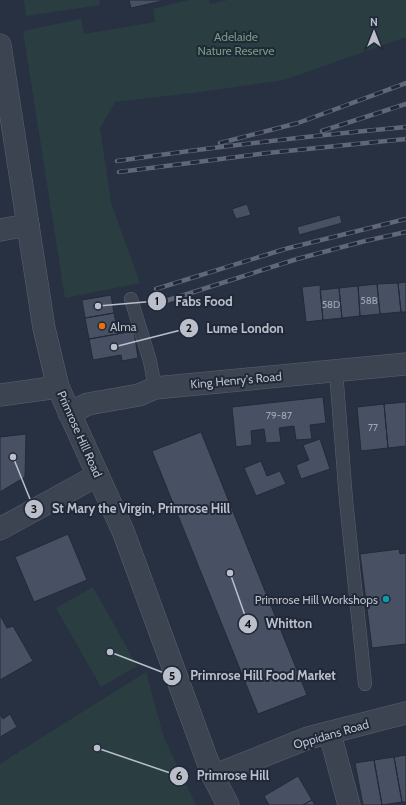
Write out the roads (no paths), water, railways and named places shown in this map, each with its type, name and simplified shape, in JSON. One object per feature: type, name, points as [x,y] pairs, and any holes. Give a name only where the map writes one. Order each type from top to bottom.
[{"type":"street","name":"Primrose Hill Road","points":[[0,45],[7,132],[28,225],[44,328],[58,387],[123,531],[213,776],[228,805]]},
{"type":"street","points":[[0,230],[28,225]]},
{"type":"street","name":"King Henry's Road","points":[[69,413],[88,404],[139,395],[155,388],[406,364]]},
{"type":"street","points":[[0,395],[58,387]]},
{"type":"street","points":[[0,529],[98,475]]},
{"type":"street","name":"Oppidans Road","points":[[213,776],[308,738],[330,734],[406,713]]},
{"type":"street","points":[[330,734],[349,805]]},
{"type":"lane","points":[[131,299],[150,361],[155,388]]},
{"type":"lane","points":[[336,371],[347,508],[365,684]]},
{"type":"railway","points":[[220,143],[298,123],[406,83]]},
{"type":"railway","points":[[322,131],[406,104]]},
{"type":"railway","points":[[117,161],[261,142],[406,127]]},
{"type":"railway","points":[[119,172],[267,153],[406,139]]},
{"type":"railway","points":[[156,289],[285,249],[406,219]]},
{"type":"railway","points":[[159,303],[297,259],[406,232]]},
{"type":"place","name":"Fabs Food","points":[[98,306]]},
{"type":"place","name":"Alma","points":[[102,326]]},
{"type":"place","name":"Lume London","points":[[114,347]]},
{"type":"place","name":"St Mary the Virgin, Primrose Hill","points":[[13,457]]},
{"type":"place","name":"Whitton","points":[[230,573]]},
{"type":"place","name":"Primrose Hill Workshops","points":[[386,599]]},
{"type":"place","name":"Primrose Hill Food Market","points":[[110,652]]},
{"type":"place","name":"Primrose Hill","points":[[97,748]]},
{"type":"park label","name":"Adelaide Nature Reserve","points":[[236,43]]}]
